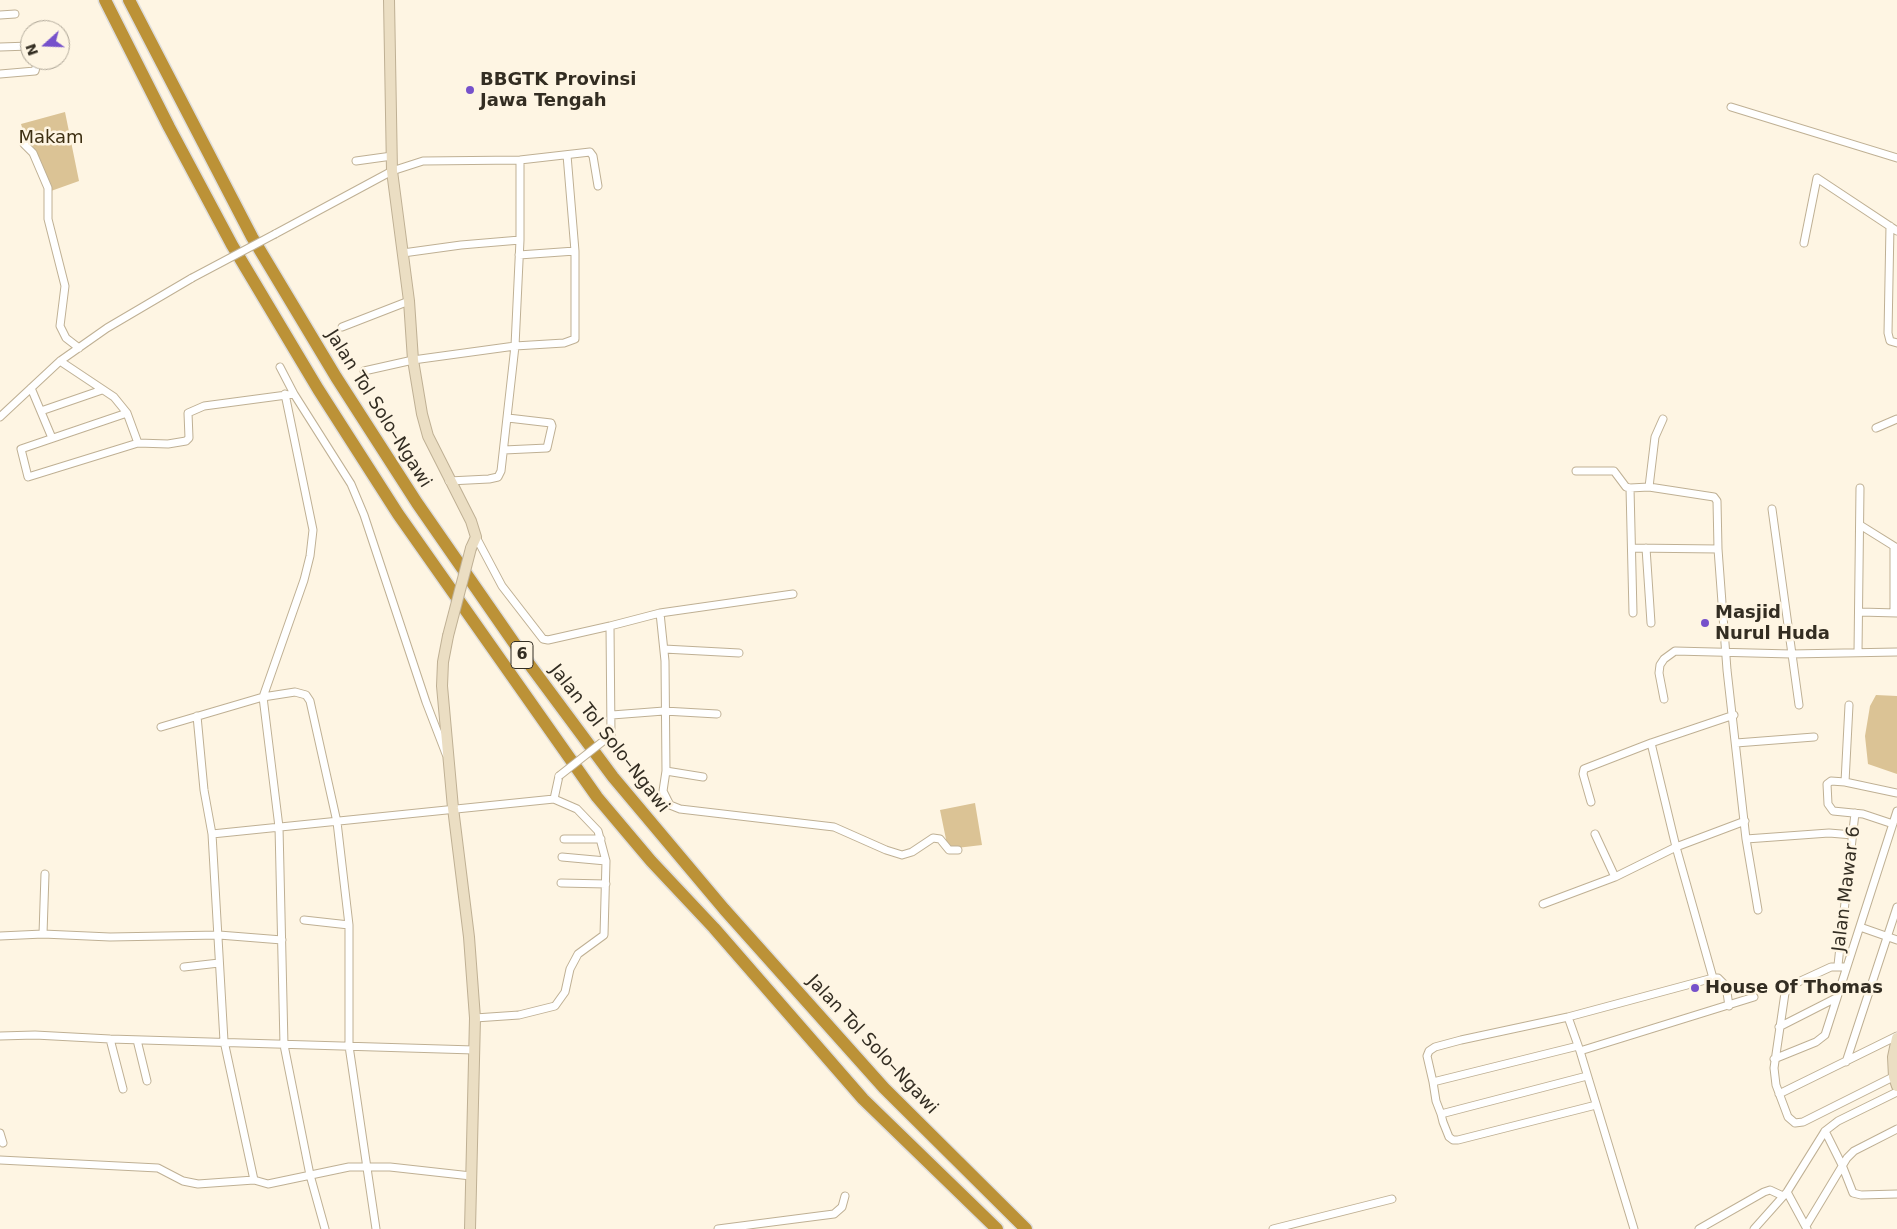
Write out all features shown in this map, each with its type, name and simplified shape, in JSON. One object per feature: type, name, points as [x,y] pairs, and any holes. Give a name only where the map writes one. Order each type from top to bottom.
[{"type":"highway","name":"6","points":[[105,0],[168,127],[232,245],[318,389],[398,514],[597,797],[651,861],[714,928],[862,1099],[997,1229]]},
{"type":"highway","name":"Jalan Tol Solo–Ngawi","points":[[129,0],[257,245],[336,377],[417,503],[521,653],[613,777],[724,909],[884,1088],[1026,1229]]},
{"type":"street","points":[[389,0],[392,171],[422,414],[428,436],[449,481],[466,507],[476,536],[502,586],[543,639],[548,640],[660,613],[793,594]]},
{"type":"street","points":[[0,15],[15,14]]},
{"type":"street","points":[[0,47],[20,46]]},
{"type":"street","points":[[0,74],[37,70]]},
{"type":"street","points":[[1731,107],[1897,158]]},
{"type":"street","points":[[24,144],[33,153],[48,188],[48,219],[64,286],[60,326],[66,338],[79,348]]},
{"type":"street","points":[[0,417],[60,361],[107,328],[192,278],[392,171],[423,161],[520,160],[590,152],[593,156],[598,186]]},
{"type":"street","points":[[364,372],[414,360],[515,346],[564,343],[574,339],[575,251],[567,155]]},
{"type":"street","points":[[356,161],[392,156]]},
{"type":"street","points":[[449,481],[498,477],[501,471],[515,346],[520,240],[520,160]]},
{"type":"street","points":[[1804,243],[1816,178],[1897,231]]},
{"type":"street","points":[[1890,226],[1888,333],[1890,341],[1897,343]]},
{"type":"street","points":[[403,253],[461,245],[520,240]]},
{"type":"street","points":[[519,254],[575,251]]},
{"type":"street","points":[[342,327],[409,301]]},
{"type":"street","points":[[60,361],[114,397],[127,413],[138,443]]},
{"type":"street","points":[[280,367],[294,394],[351,484],[378,554],[426,702],[449,764]]},
{"type":"street","points":[[31,388],[52,438]]},
{"type":"street","points":[[41,411],[102,390]]},
{"type":"street","points":[[285,394],[313,530],[310,556],[304,580],[263,697],[279,827],[284,1045],[310,1175],[325,1229]]},
{"type":"street","points":[[127,413],[20,450],[29,478],[138,443],[168,444],[186,441],[189,438],[188,413],[204,406],[294,394]]},
{"type":"street","points":[[504,450],[547,448],[552,426],[550,423],[508,418]]},
{"type":"street","points":[[1876,428],[1897,418]]},
{"type":"street","points":[[1649,487],[1655,438],[1663,419]]},
{"type":"street","points":[[1576,471],[1614,471],[1626,487],[1649,487],[1714,496],[1717,501],[1718,549],[1726,652],[1746,839],[1758,910]]},
{"type":"street","points":[[1630,488],[1632,613]]},
{"type":"street","points":[[1858,652],[1860,612],[1860,488]]},
{"type":"street","points":[[1772,509],[1799,705]]},
{"type":"street","points":[[1860,525],[1895,547],[1896,613],[1860,612]]},
{"type":"street","points":[[470,1229],[474,1018],[469,937],[453,808],[442,686],[443,662],[448,636],[471,548],[476,536]]},
{"type":"street","points":[[1632,548],[1718,549]]},
{"type":"street","points":[[1646,548],[1650,623]]},
{"type":"street","points":[[660,613],[664,649],[666,771],[663,791],[667,801],[674,807],[834,827],[902,855],[912,852],[933,838],[940,839],[948,850],[958,850]]},
{"type":"street","points":[[554,799],[559,776],[611,735],[610,626]]},
{"type":"street","points":[[664,649],[739,653]]},
{"type":"street","points":[[1664,699],[1658,673],[1660,665],[1670,653],[1675,651],[1792,654],[1897,652]]},
{"type":"street","points":[[161,727],[263,697],[295,692],[306,695],[310,701],[337,822],[350,925],[348,1046],[376,1229]]},
{"type":"street","points":[[1845,782],[1848,705]]},
{"type":"street","points":[[612,715],[664,711],[717,714]]},
{"type":"street","points":[[1592,802],[1583,774],[1584,769],[1651,743],[1734,715]]},
{"type":"street","points":[[197,716],[204,790],[212,834],[220,935],[224,1041],[254,1180]]},
{"type":"street","points":[[1736,743],[1814,737]]},
{"type":"street","points":[[1651,743],[1676,847],[1712,978]]},
{"type":"street","points":[[666,771],[703,777]]},
{"type":"street","points":[[1893,824],[1855,813],[1833,811],[1829,808],[1829,782],[1845,782],[1897,793]]},
{"type":"street","points":[[212,834],[554,799],[577,809],[590,820],[601,839],[606,861],[604,935],[578,954],[570,969],[565,992],[555,1006],[519,1015],[474,1018]]},
{"type":"street","points":[[1774,1059],[1823,1038],[1897,811]]},
{"type":"street","name":"Jalan Mawar 6","points":[[1838,966],[1855,813]]},
{"type":"street","points":[[1543,904],[1615,877],[1676,847],[1745,821]]},
{"type":"street","points":[[1746,839],[1830,833],[1853,835]]},
{"type":"street","points":[[1595,834],[1615,877]]},
{"type":"street","points":[[564,839],[601,839]]},
{"type":"street","points":[[562,857],[606,861]]},
{"type":"street","points":[[43,934],[46,874]]},
{"type":"street","points":[[561,883],[606,884]]},
{"type":"street","points":[[1846,1062],[1897,907]]},
{"type":"street","points":[[304,920],[350,925]]},
{"type":"street","points":[[1860,927],[1897,940]]},
{"type":"street","points":[[0,936],[43,934],[119,937],[220,935],[282,940]]},
{"type":"street","points":[[184,967],[220,963]]},
{"type":"street","points":[[1846,967],[1838,966],[1788,988],[1783,1000],[1774,1059],[1779,1094],[1788,1117],[1792,1122],[1799,1124],[1896,1082]]},
{"type":"street","points":[[1596,1105],[1453,1140],[1449,1137],[1436,1101],[1427,1056],[1429,1051],[1435,1047],[1568,1017],[1712,978],[1718,978],[1726,986],[1729,1006]]},
{"type":"street","points":[[1433,1082],[1579,1049],[1729,1006],[1754,997]]},
{"type":"street","points":[[1779,1027],[1836,998]]},
{"type":"street","points":[[1568,1017],[1588,1076],[1634,1229]]},
{"type":"street","points":[[0,1036],[35,1035],[137,1040],[224,1041],[284,1045],[474,1050]]},
{"type":"street","points":[[1779,1094],[1897,1037]]},
{"type":"street","points":[[1896,1082],[1893,1057],[1897,1037]]},
{"type":"street","points":[[110,1039],[123,1090]]},
{"type":"street","points":[[137,1040],[147,1081]]},
{"type":"street","points":[[1441,1114],[1588,1076]]},
{"type":"street","points":[[1754,1229],[1785,1194],[1825,1131],[1896,1082]]},
{"type":"street","points":[[1699,1229],[1770,1190],[1785,1194],[1806,1228],[1842,1165],[1854,1151],[1897,1129]]},
{"type":"street","points":[[1825,1131],[1853,1193],[1861,1195],[1897,1194]]},
{"type":"street","points":[[0,1133],[2,1143]]},
{"type":"street","points":[[0,1160],[158,1168],[183,1181],[198,1184],[254,1180],[268,1184],[350,1167],[470,1176]]},
{"type":"street","points":[[718,1229],[834,1214],[842,1207],[845,1196]]},
{"type":"street","points":[[1273,1229],[1392,1199]]},
{"type":"green space","name":"Makam","points":[[65,112],[79,181],[51,191],[32,144],[26,140],[21,124]]},
{"type":"green space","points":[[1876,695],[1897,696],[1897,774],[1868,764],[1865,736],[1870,706]]},
{"type":"green space","points":[[975,803],[982,845],[948,849],[940,810]]},
{"type":"place","name":"BBGTK Provinsi Jawa Tengah","points":[[470,90]]},
{"type":"place","name":"Masjid Nurul Huda","points":[[1705,623]]},
{"type":"place","name":"House Of Thomas","points":[[1695,988]]}]
